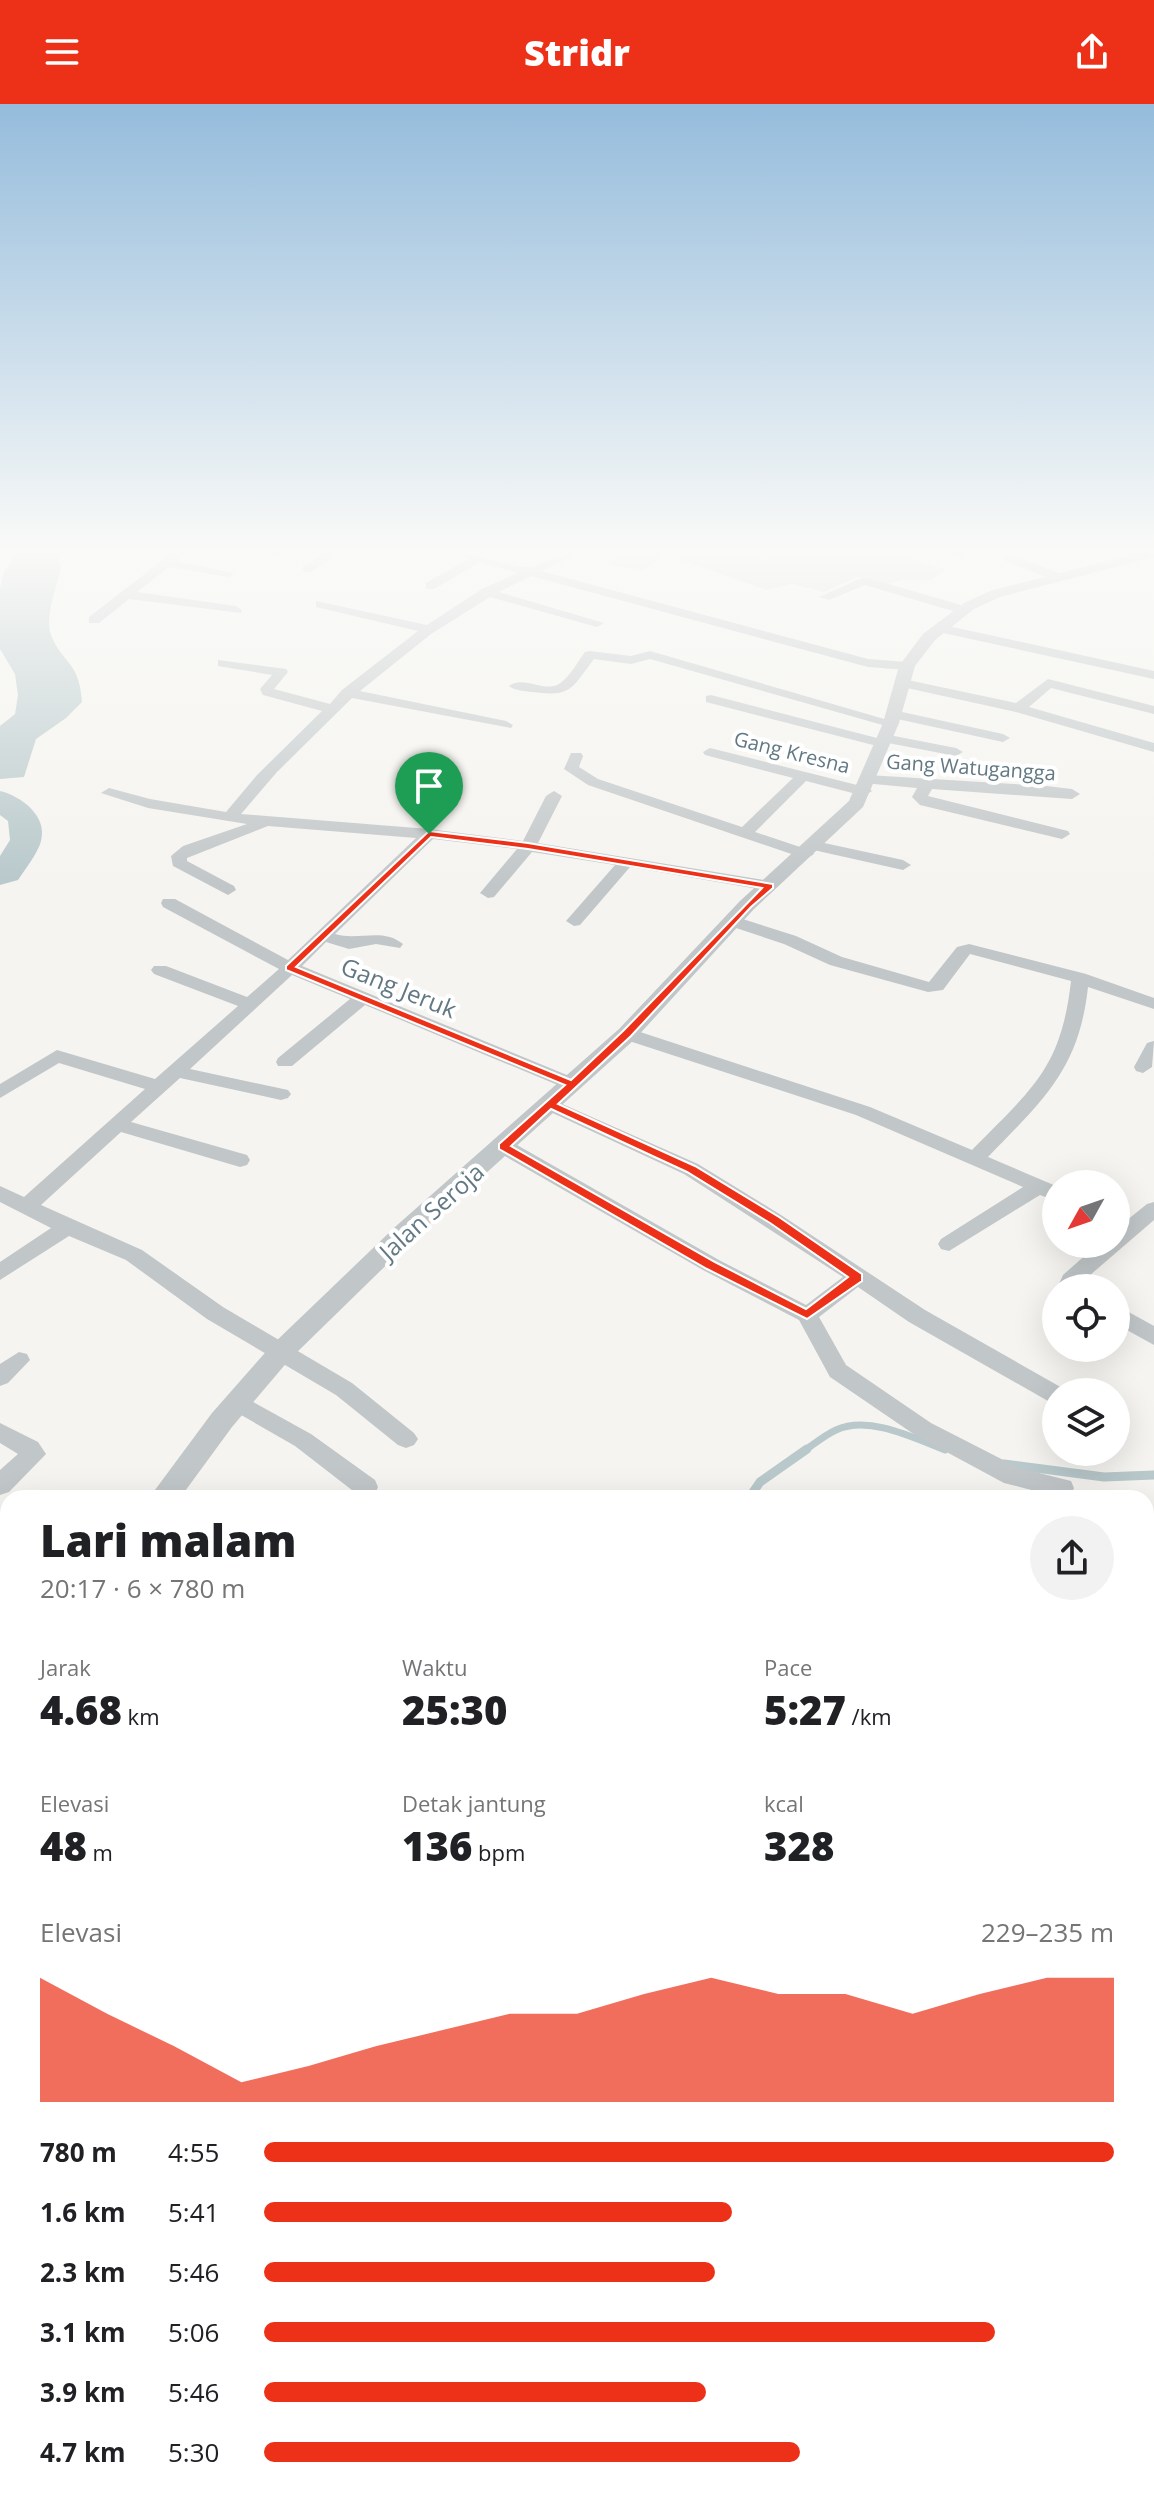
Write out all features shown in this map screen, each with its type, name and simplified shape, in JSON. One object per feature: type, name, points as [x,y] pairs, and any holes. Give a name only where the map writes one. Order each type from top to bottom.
[{"type":"street","points":[[228,664],[281,672],[267,689],[268,692],[332,709]]},
{"type":"street","points":[[230,818],[347,693],[384,664]]},
{"type":"street","points":[[516,686],[557,691],[567,685],[583,664]]},
{"type":"street","points":[[688,664],[956,752]]},
{"type":"street","points":[[870,664],[1154,748]]},
{"type":"street","name":"Jalan Seroja","points":[[170,1490],[237,1402],[280,1353],[404,1233],[627,1034],[733,921],[857,803],[905,675],[913,664]]},
{"type":"street","points":[[1019,708],[1066,664]]},
{"type":"street","points":[[1103,664],[1154,675]]},
{"type":"street","points":[[1048,683],[1154,710]]},
{"type":"street","points":[[347,693],[506,725]]},
{"type":"street","points":[[711,699],[887,729],[1003,738]]},
{"type":"street","name":"Gang Kresna","points":[[710,752],[804,775],[866,785]]},
{"type":"street","points":[[576,756],[571,769],[593,782],[744,834],[810,850],[903,865]]},
{"type":"street","points":[[744,834],[804,775]]},
{"type":"street","name":"Gang Watugangga","points":[[866,785],[1020,788],[1072,794]]},
{"type":"street","points":[[926,786],[920,797],[925,802],[1062,834]]},
{"type":"street","points":[[109,793],[152,807],[200,816],[429,834],[528,846],[770,886]]},
{"type":"street","points":[[488,893],[528,846],[554,796]]},
{"type":"street","points":[[228,890],[179,863],[179,856],[189,849],[267,822]]},
{"type":"street","points":[[27,1206],[290,968],[429,834]]},
{"type":"street","points":[[574,921],[626,862]]},
{"type":"street","name":"Gang Jeruk","points":[[169,903],[290,968],[572,1084]]},
{"type":"street","points":[[733,921],[790,940],[836,961],[928,987],[937,986],[965,950],[1080,978],[1154,1004]]},
{"type":"street","points":[[324,936],[349,944],[377,939],[394,944]]},
{"type":"street","points":[[160,970],[250,1004]]},
{"type":"street","points":[[975,1159],[1062,1060],[1073,1030],[1080,978]]},
{"type":"street","points":[[285,1062],[363,998]]},
{"type":"street","points":[[627,1034],[863,1111],[1042,1188]]},
{"type":"street","points":[[1143,1067],[1154,1047]]},
{"type":"street","points":[[0,1092],[57,1056],[157,1086]]},
{"type":"street","points":[[174,1071],[281,1094]]},
{"type":"street","points":[[551,1105],[691,1169],[774,1220],[917,1316],[1042,1387]]},
{"type":"street","points":[[115,1124],[240,1160]]},
{"type":"street","points":[[503,1146],[711,1265],[807,1315],[838,1371],[923,1429],[1013,1476],[1062,1488]]},
{"type":"street","points":[[0,1193],[67,1227],[134,1255],[215,1313],[344,1389],[406,1439]]},
{"type":"street","points":[[949,1244],[1042,1193]]},
{"type":"street","points":[[1130,1219],[1154,1209]]},
{"type":"street","points":[[0,1272],[67,1227]]},
{"type":"street","points":[[1078,1274],[1095,1258]]},
{"type":"street","points":[[807,1315],[857,1277]]},
{"type":"street","points":[[1130,1322],[1154,1337]]},
{"type":"street","points":[[0,1377],[19,1360]]},
{"type":"street","points":[[237,1402],[303,1440],[366,1487]]},
{"type":"street","points":[[0,1432],[34,1454],[0,1485]]},
{"type":"shaded area","points":[[9,664],[70,664],[78,678],[82,702],[66,718],[36,739],[24,777],[0,779],[0,726],[15,714],[18,695],[15,674]]},
{"type":"waterway","points":[[0,800],[23,817],[26,840],[6,873],[0,875]]},
{"type":"waterway","points":[[804,1451],[836,1430],[863,1425],[906,1434],[945,1450]]},
{"type":"waterway","points":[[754,1490],[760,1482],[807,1449]]},
{"type":"waterway","points":[[1004,1464],[1104,1477],[1154,1475]]},
{"type":"route","points":[[429,834],[528,846],[770,886],[747,905],[685,969],[627,1034],[551,1105],[691,1169],[774,1220],[857,1277],[807,1315],[711,1265],[503,1146],[572,1084],[290,968],[429,834]]}]
